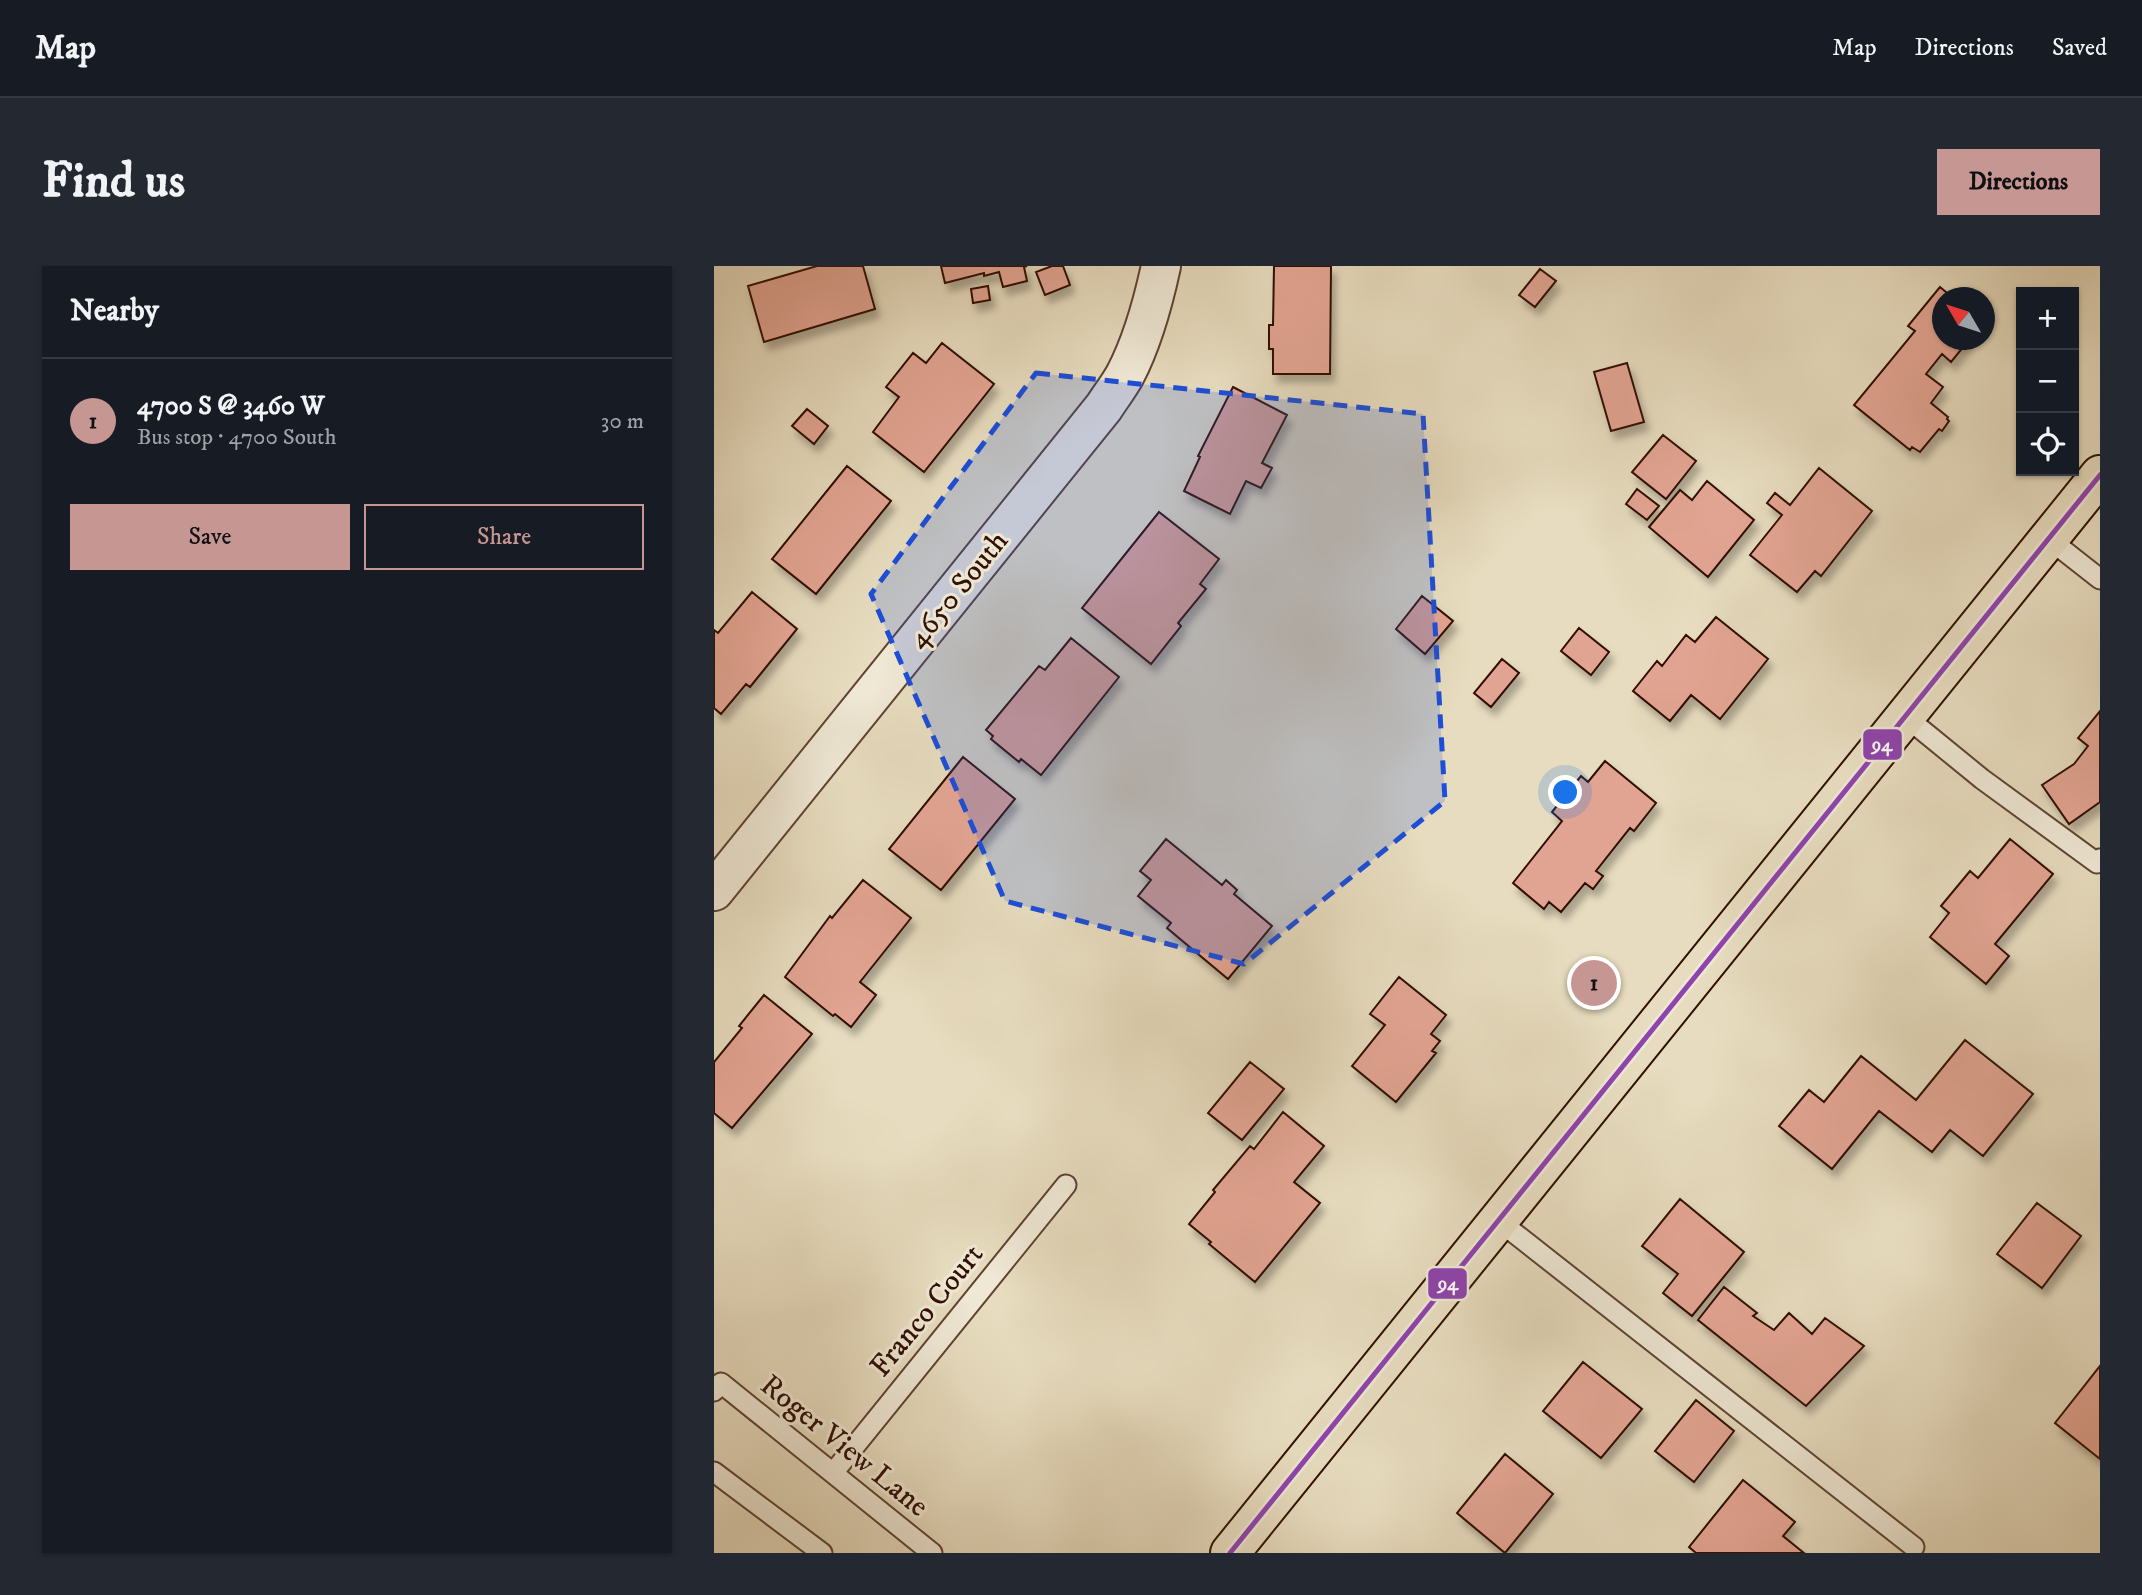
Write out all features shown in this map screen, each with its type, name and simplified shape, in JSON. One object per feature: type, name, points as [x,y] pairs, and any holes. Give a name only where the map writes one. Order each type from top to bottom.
[{"type":"main road","points":[[1230,1553],[2100,475]]},
{"type":"street","name":"4650 South","points":[[714,891],[1104,407],[1125,374],[1141,338],[1161,266]]},
{"type":"lane","points":[[2049,539],[2100,579]]},
{"type":"lane","points":[[1906,717],[1982,779],[2055,833],[2097,863],[2100,859]]},
{"type":"lane","name":"Franco Court","points":[[833,1473],[1066,1185]]},
{"type":"lane","points":[[1499,1221],[1914,1547]]},
{"type":"lane","name":"Roger View Lane","points":[[717,1387],[833,1473],[932,1553]]},
{"type":"lane","points":[[714,1472],[822,1553]]},
{"type":"highlighted area","points":[[1036,373],[1423,414],[1445,801],[1244,964],[1005,901],[871,594]]},
{"type":"building","points":[[817,266],[863,266],[875,309],[764,342],[748,286]]},
{"type":"building","points":[[941,266],[1027,266],[1024,267],[1027,281],[1003,287],[999,272],[945,283]]},
{"type":"building","points":[[1052,266],[1063,266],[1070,285],[1045,295],[1036,272]]},
{"type":"building","points":[[1274,266],[1331,266],[1330,374],[1273,374],[1269,325],[1273,325]]},
{"type":"building","points":[[1540,269],[1556,281],[1535,307],[1519,295]]},
{"type":"building","points":[[988,286],[990,300],[973,303],[971,289]]},
{"type":"building","points":[[1932,297],[1932,350],[1961,350],[1951,362],[1942,354],[1926,374],[1943,387],[1931,403],[1948,417],[1949,421],[1920,452],[1912,447],[1910,450],[1854,405],[1915,331],[1908,326]]},
{"type":"building","points":[[942,343],[994,384],[924,472],[873,432],[899,397],[886,387],[913,353],[926,363]]},
{"type":"building","points":[[1627,363],[1644,422],[1611,431],[1594,372]]},
{"type":"building","points":[[1233,387],[1287,415],[1262,463],[1272,468],[1261,488],[1246,481],[1230,514],[1184,491],[1200,457],[1198,456]]},
{"type":"building","points":[[807,409],[828,426],[814,444],[792,426]]},
{"type":"building","points":[[1663,435],[1696,461],[1666,499],[1632,472]]},
{"type":"building","points":[[847,466],[891,501],[816,594],[772,559]]},
{"type":"building","points":[[1819,468],[1872,511],[1821,576],[1815,571],[1797,592],[1750,555],[1782,515],[1767,503],[1775,493],[1790,505]]},
{"type":"building","points":[[1707,481],[1754,520],[1708,577],[1649,527],[1680,490],[1692,500]]},
{"type":"building","points":[[1637,489],[1659,506],[1647,520],[1626,504]]},
{"type":"building","points":[[1159,512],[1219,559],[1200,584],[1206,589],[1178,623],[1181,626],[1151,664],[1082,608]]},
{"type":"building","points":[[752,592],[797,629],[750,687],[746,684],[721,714],[714,708],[714,630],[718,633]]},
{"type":"building","points":[[1422,596],[1453,621],[1425,654],[1396,629]]},
{"type":"building","points":[[1716,617],[1768,659],[1720,719],[1691,695],[1670,721],[1633,691],[1657,661],[1662,666],[1686,635],[1695,642]]},
{"type":"building","points":[[1579,628],[1609,652],[1591,675],[1561,651]]},
{"type":"building","points":[[1071,638],[1119,677],[1041,775],[1021,759],[1019,762],[991,739],[993,736],[986,730],[1039,666],[1045,670]]},
{"type":"building","points":[[1502,659],[1519,673],[1491,707],[1474,693]]},
{"type":"building","points":[[2100,711],[2100,802],[2069,824],[2042,785],[2074,764],[2088,746],[2078,738]]},
{"type":"building","points":[[963,757],[1015,799],[941,890],[889,849]]},
{"type":"building","points":[[1605,761],[1656,803],[1634,831],[1630,828],[1596,871],[1603,876],[1593,889],[1585,883],[1561,912],[1549,902],[1544,909],[1513,883],[1562,821],[1552,812],[1581,776],[1588,782]]},
{"type":"building","points":[[1166,839],[1222,885],[1226,880],[1237,890],[1234,894],[1272,926],[1228,979],[1167,928],[1171,923],[1138,896],[1151,880],[1140,871]]},
{"type":"building","points":[[2010,839],[2053,874],[1995,944],[2009,956],[1986,984],[1930,937],[1949,913],[1941,906],[1970,871],[1978,878]]},
{"type":"building","points":[[863,880],[911,918],[860,982],[876,995],[851,1027],[835,1014],[833,1016],[785,977],[830,916],[832,918]]},
{"type":"building","points":[[1399,977],[1446,1015],[1431,1034],[1440,1041],[1432,1051],[1436,1053],[1396,1102],[1352,1066],[1385,1025],[1370,1014]]},
{"type":"building","points":[[764,995],[812,1034],[732,1128],[714,1113],[714,1062],[742,1028],[739,1026]]},
{"type":"building","points":[[1965,1040],[2033,1094],[1983,1156],[1950,1130],[1932,1152],[1879,1111],[1832,1169],[1779,1126],[1809,1090],[1824,1102],[1861,1056],[1916,1100]]},
{"type":"building","points":[[1250,1062],[1284,1089],[1242,1140],[1208,1113]]},
{"type":"building","points":[[1283,1112],[1324,1146],[1294,1182],[1320,1203],[1255,1282],[1189,1224],[1215,1192],[1213,1190],[1250,1146],[1254,1149]]},
{"type":"building","points":[[1680,1199],[1744,1252],[1692,1316],[1663,1293],[1678,1274],[1642,1246]]},
{"type":"building","points":[[2037,1203],[2081,1236],[2042,1288],[1997,1254]]},
{"type":"building","points":[[1724,1287],[1757,1313],[1753,1316],[1774,1330],[1789,1313],[1812,1334],[1825,1318],[1864,1346],[1806,1406],[1698,1320]]},
{"type":"building","points":[[1583,1362],[1642,1409],[1601,1458],[1543,1411]]},
{"type":"building","points":[[2100,1366],[2100,1459],[2055,1423]]},
{"type":"building","points":[[1696,1400],[1734,1431],[1694,1482],[1655,1451]]},
{"type":"building","points":[[1505,1454],[1553,1494],[1505,1553],[1457,1513]]},
{"type":"building","points":[[1743,1480],[1795,1522],[1783,1536],[1804,1553],[1696,1553],[1689,1547]]},
{"type":"transit line","name":"94","points":[[1230,1553],[2100,475]]},
{"type":"place","name":"4700 S @ 3460 W","points":[[1594,983]]}]
